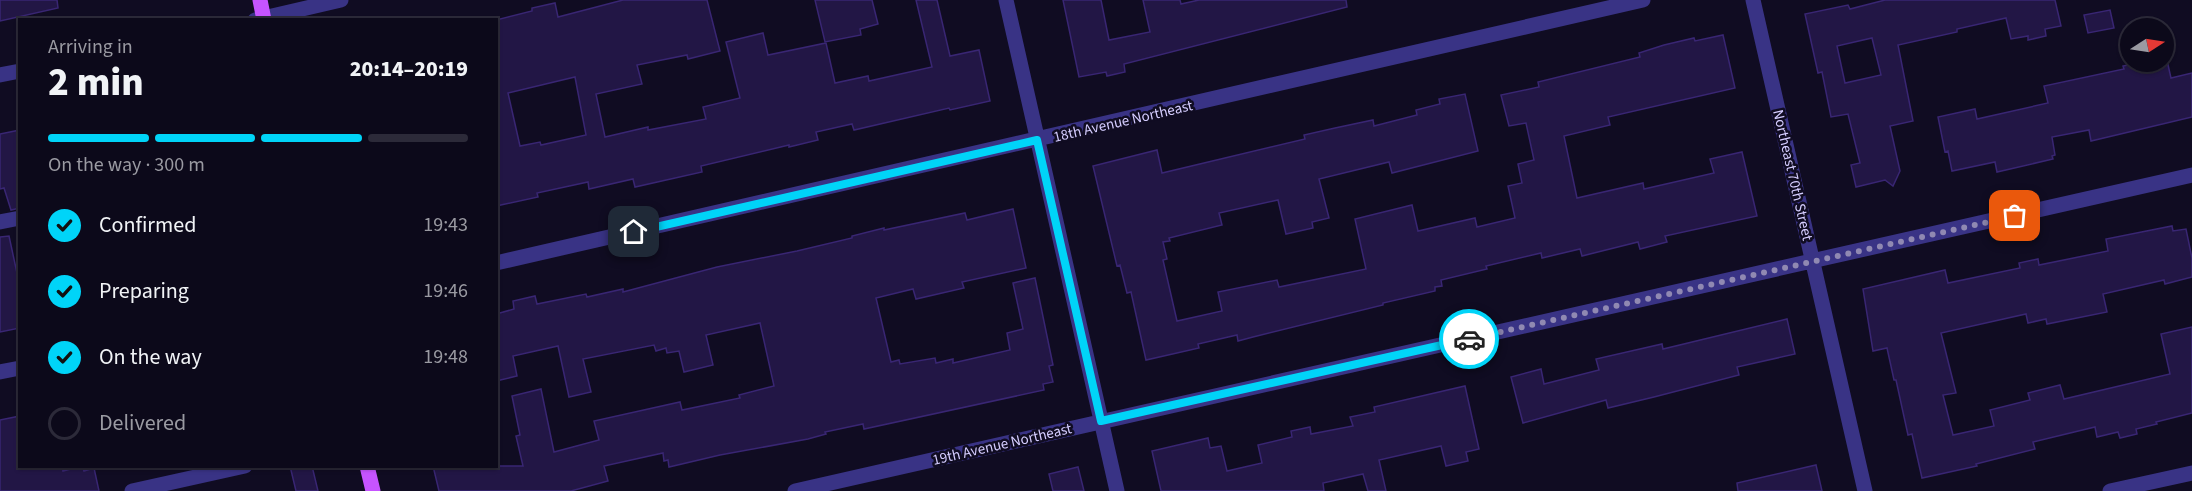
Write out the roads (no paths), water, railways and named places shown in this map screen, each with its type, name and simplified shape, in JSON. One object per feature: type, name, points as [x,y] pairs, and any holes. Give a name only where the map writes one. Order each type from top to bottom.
[{"type":"main road","points":[[260,0],[261,18]]},
{"type":"main road","points":[[367,468],[373,491]]},
{"type":"street","points":[[265,18],[341,0]]},
{"type":"street","points":[[1006,0],[1117,491]]},
{"type":"street","name":"18th Avenue Northeast","points":[[498,263],[1643,0]]},
{"type":"street","name":"Northeast 70th Street","points":[[1753,0],[1865,491]]},
{"type":"street","points":[[0,75],[18,71]]},
{"type":"street","name":"19th Avenue Northeast","points":[[795,491],[2192,175]]},
{"type":"street","points":[[0,222],[18,218]]},
{"type":"street","points":[[0,372],[18,368]]},
{"type":"street","points":[[132,491],[236,468]]},
{"type":"street","points":[[2110,491],[2192,472]]}]
